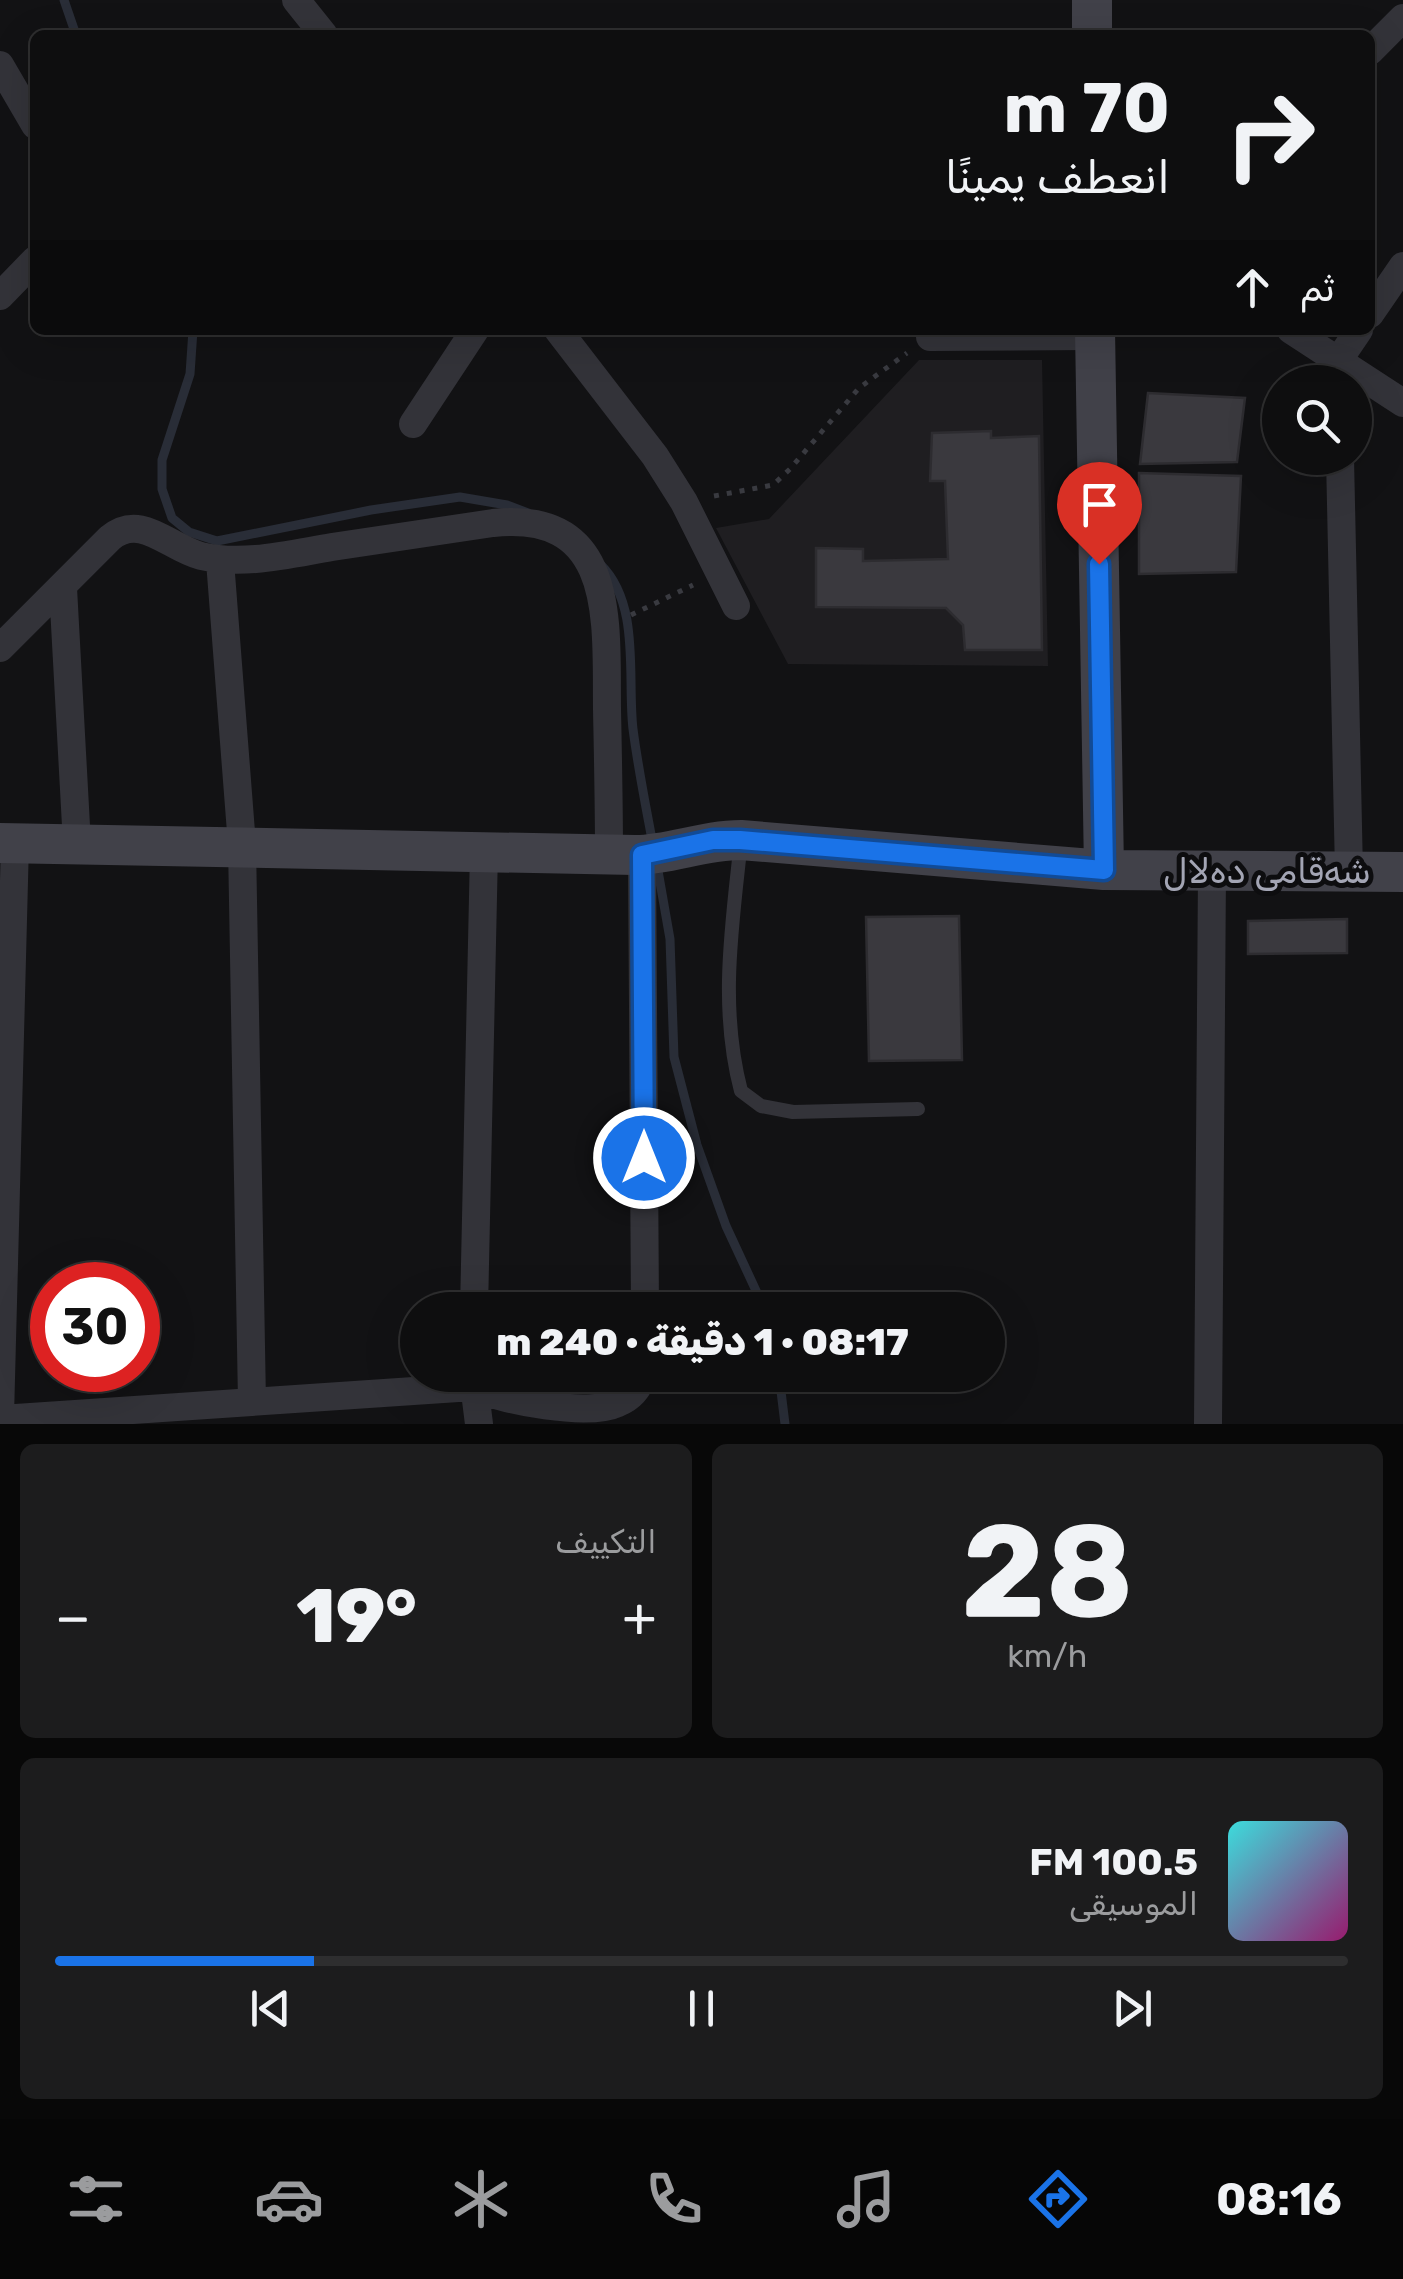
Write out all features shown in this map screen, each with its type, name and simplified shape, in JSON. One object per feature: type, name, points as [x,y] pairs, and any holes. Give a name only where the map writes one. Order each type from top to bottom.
[{"type":"main road","points":[[1092,0],[1092,30]]},
{"type":"main road","points":[[1095,335],[1104,870]]},
{"type":"main road","name":"شەقامی دەلال","points":[[8,844],[242,845],[626,855],[727,840],[1104,870],[1403,872]]},
{"type":"street","points":[[296,0],[320,30]]},
{"type":"street","points":[[1375,46],[1403,18]]},
{"type":"street","points":[[0,65],[30,116]]},
{"type":"street","points":[[0,296],[30,265]]},
{"type":"street","points":[[1375,307],[1403,266]]},
{"type":"street","points":[[413,424],[473,335]]},
{"type":"street","points":[[562,335],[684,502],[736,606]]},
{"type":"street","points":[[930,337],[1012,335]]},
{"type":"street","points":[[1297,335],[1330,365]]},
{"type":"street","points":[[1342,365],[1356,335]]},
{"type":"street","points":[[1372,388],[1403,402]]},
{"type":"street","points":[[1340,475],[1349,872]]},
{"type":"street","points":[[0,648],[110,538],[132,526],[144,528],[195,554],[220,560],[264,558],[521,520],[549,526],[572,542],[590,564],[602,589],[606,627],[626,855],[644,1292]]},
{"type":"street","points":[[220,560],[242,845],[252,1402]]},
{"type":"street","points":[[63,588],[77,844]]},
{"type":"street","points":[[8,844],[0,1418],[400,1388]]},
{"type":"street","points":[[474,1292],[484,851]]},
{"type":"street","points":[[1208,1424],[1212,871]]},
{"type":"street","points":[[475,1392],[479,1424]]},
{"type":"street","points":[[498,1392],[523,1403],[596,1408],[615,1405],[634,1392]]},
{"type":"lane","points":[[727,840],[728,1014],[742,1091],[761,1106],[793,1112],[918,1109]]},
{"type":"path","points":[[684,502],[772,485],[859,388],[930,337]]},
{"type":"path","points":[[606,627],[718,573]]},
{"type":"shaded area","points":[[919,360],[1042,360],[1048,666],[788,664],[716,528],[769,519]]},
{"type":"building","points":[[1148,393],[1245,398],[1237,462],[1140,464]]},
{"type":"building","points":[[991,431],[991,438],[1039,436],[1042,650],[965,650],[963,625],[946,608],[816,607],[816,548],[863,549],[863,561],[948,559],[945,481],[930,481],[932,433]]},
{"type":"building","points":[[1139,473],[1241,476],[1236,572],[1139,574]]},
{"type":"building","points":[[959,916],[962,1060],[869,1061],[866,917]]},
{"type":"building","points":[[1347,919],[1347,953],[1248,954],[1248,921]]},
{"type":"waterway","points":[[64,0],[74,30]]},
{"type":"waterway","points":[[193,335],[190,374],[162,460],[162,489],[172,518],[189,532],[217,541],[371,510],[460,497],[528,513]]},
{"type":"waterway","points":[[601,565],[614,581],[627,621],[633,729],[653,845]]},
{"type":"waterway","points":[[657,865],[670,939],[674,1057],[697,1145],[726,1226],[757,1292]]},
{"type":"waterway","points":[[781,1392],[785,1424]]},
{"type":"route","points":[[644,1158],[642,855],[713,840],[740,840],[1104,870],[1099,564]]}]
